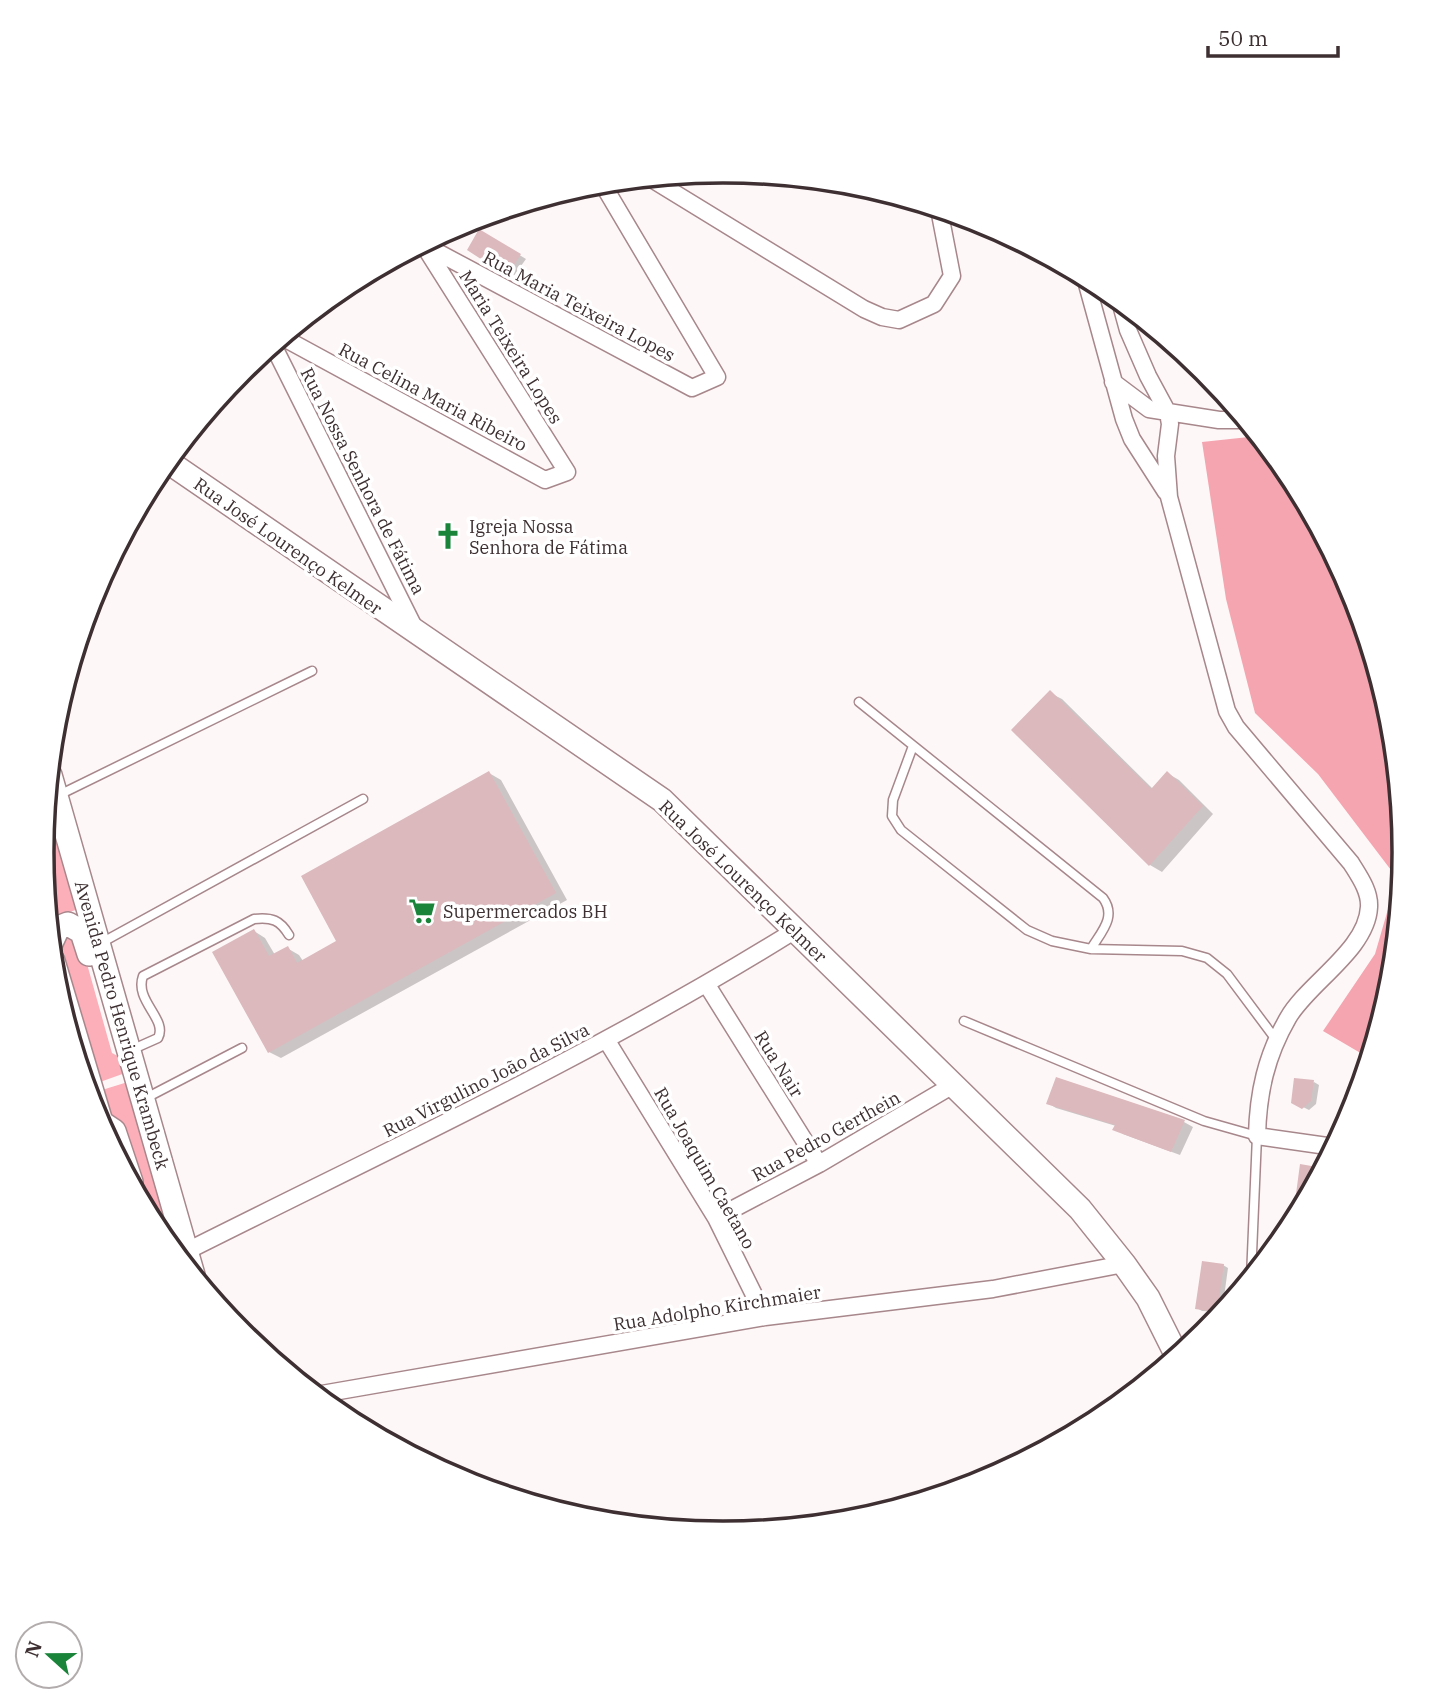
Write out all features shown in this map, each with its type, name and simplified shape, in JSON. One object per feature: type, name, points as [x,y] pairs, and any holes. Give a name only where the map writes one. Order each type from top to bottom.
[{"type":"main road","name":"Rua José Lourenço Kelmer","points":[[176,467],[662,800],[1080,1209],[1147,1298],[1172,1347]]},
{"type":"main road","name":"Avenida Pedro Henrique Krambeck","points":[[57,799],[143,1099],[179,1241]]},
{"type":"main road","points":[[59,928],[68,924],[82,932],[119,1046],[129,1051]]},
{"type":"main road","name":"Rua José Lourenço Kelmer","points":[[1126,1267],[1136,1305],[1162,1357]]},
{"type":"street","points":[[664,186],[864,309],[882,317],[900,320],[934,304],[952,276],[941,220]]},
{"type":"street","name":"Rua Maria Teixeira Lopes","points":[[433,249],[692,388],[717,377],[608,194]]},
{"type":"street","name":"Maria Teixeira Lopes","points":[[429,251],[567,472]]},
{"type":"street","points":[[1089,292],[1113,382],[1132,439],[1169,497]]},
{"type":"street","points":[[1125,317],[1148,376],[1168,413],[1170,424],[1166,456],[1169,497],[1227,711],[1236,727],[1268,767],[1351,863],[1364,885],[1369,907],[1363,929],[1343,956],[1309,990],[1288,1017],[1263,1075],[1259,1095],[1257,1136],[1324,1146]]},
{"type":"street","name":"Rua Celina Maria Ribeiro","points":[[291,342],[545,480],[567,472]]},
{"type":"street","name":"Rua Nossa Senhora de Fátima","points":[[277,353],[418,635]]},
{"type":"street","points":[[1113,382],[1149,409],[1233,420]]},
{"type":"street","name":"Rua Virgulino João da Silva","points":[[186,1250],[607,1041],[707,985],[794,931]]},
{"type":"street","name":"Rua Nair","points":[[707,985],[819,1164]]},
{"type":"street","name":"Rua Joaquim Caetano","points":[[607,1041],[716,1218],[765,1317]]},
{"type":"street","name":"Rua Pedro Gerthein","points":[[716,1218],[819,1164],[953,1084]]},
{"type":"street","name":"Rua Adolpho Kirchmaier","points":[[330,1393],[765,1317],[993,1289],[1126,1267]]},
{"type":"lane","points":[[58,784],[312,671]]},
{"type":"lane","points":[[859,702],[1103,898],[1109,907],[1109,918],[1091,949]]},
{"type":"lane","points":[[913,746],[893,800],[892,816],[901,831],[1027,930],[1052,942],[1091,949],[1182,951],[1208,958],[1227,974],[1277,1041]]},
{"type":"lane","points":[[99,944],[363,799]]},
{"type":"lane","points":[[129,1051],[159,1038],[161,1034],[162,1028],[147,1006],[141,986],[143,976],[254,919],[268,918],[277,921],[289,935]]},
{"type":"lane","points":[[964,1021],[1205,1121],[1257,1136],[1252,1262]]},
{"type":"lane","points":[[143,1099],[242,1048]]},
{"type":"shaded area","points":[[1248,437],[1279,480],[1302,518],[1341,596],[1369,679],[1379,722],[1390,808],[1391,870],[1318,774],[1255,713],[1226,599],[1202,442]]},
{"type":"shaded area","points":[[55,822],[79,909],[58,916],[54,852]]},
{"type":"shaded area","points":[[1389,905],[1379,982],[1360,1053],[1323,1031],[1375,954]]},
{"type":"shaded area","points":[[67,936],[80,939],[112,1053],[125,1060],[128,1072],[100,1082],[62,946]]},
{"type":"shaded area","points":[[131,1081],[169,1227],[129,1159],[119,1123],[110,1118],[102,1090]]},
{"type":"building","points":[[480,229],[521,254],[507,276],[467,250]]},
{"type":"building","points":[[1050,690],[1151,789],[1167,771],[1203,806],[1149,866],[1011,730]]},
{"type":"building","name":"Supermercados BH","points":[[489,771],[556,893],[268,1053],[212,952],[254,929],[269,956],[288,946],[297,963],[336,941],[301,876]]},
{"type":"building","points":[[1056,1077],[1185,1120],[1171,1152],[1112,1130],[1115,1125],[1046,1104]]},
{"type":"building","points":[[1294,1078],[1314,1080],[1311,1101],[1302,1109],[1291,1103]]},
{"type":"building","points":[[1300,1164],[1313,1166],[1297,1194]]},
{"type":"building","points":[[1202,1261],[1224,1264],[1219,1301],[1209,1311],[1195,1309]]},
{"type":"place","name":"Igreja Nossa Senhora de Fátima","points":[[448,536]]},
{"type":"place","name":"Supermercados BH","points":[[422,911]]}]
